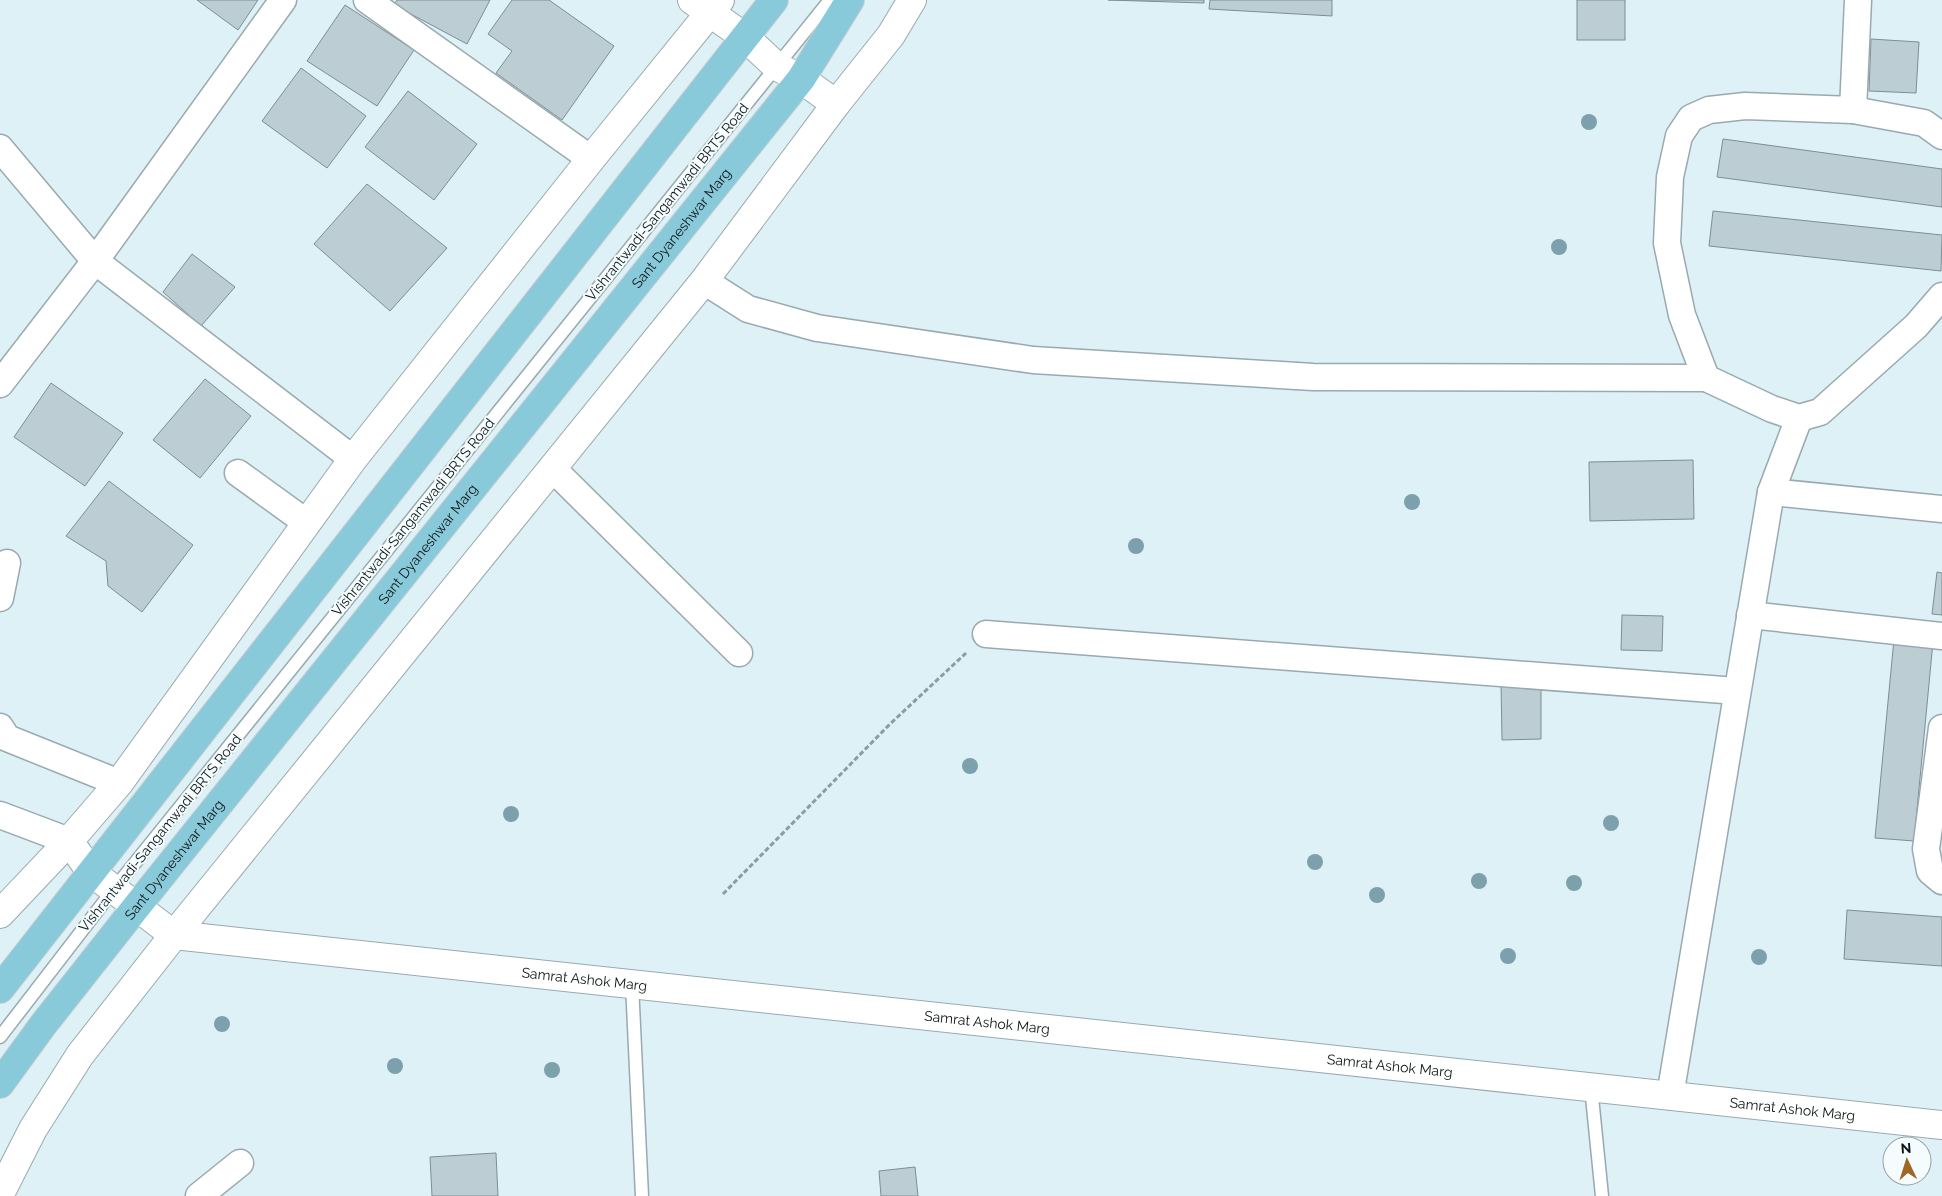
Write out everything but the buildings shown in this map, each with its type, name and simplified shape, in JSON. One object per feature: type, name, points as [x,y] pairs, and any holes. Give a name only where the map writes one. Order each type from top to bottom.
[{"type":"main road","points":[[0,989],[774,0]]},
{"type":"main road","name":"Sant Dyaneshwar Marg","points":[[0,1084],[43,1025],[136,906],[801,79],[850,0]]},
{"type":"street","points":[[0,384],[95,261],[283,0]]},
{"type":"street","points":[[367,0],[591,159]]},
{"type":"street","points":[[0,1194],[33,1129],[80,1055],[174,935],[704,281],[836,104],[891,35],[912,0]]},
{"type":"street","points":[[1853,110],[1858,0]]},
{"type":"street","points":[[0,914],[69,841],[120,783],[354,460],[591,159],[708,4],[776,66],[801,79],[836,104]]},
{"type":"street","points":[[1706,378],[1682,316],[1667,243],[1670,177],[1680,136],[1690,118],[1709,110],[1745,106],[1853,110],[1936,126]]},
{"type":"street","points":[[0,148],[95,261],[354,460]]},
{"type":"street","points":[[704,281],[748,309],[817,328],[1033,360],[1313,377],[1706,378],[1772,409],[1799,418],[1820,412],[1916,326],[1942,296]]},
{"type":"street","points":[[1670,1096],[1771,492],[1799,418]]},
{"type":"street","points":[[552,468],[739,652]]},
{"type":"street","points":[[238,473],[307,523]]},
{"type":"street","points":[[1771,492],[1942,509]]},
{"type":"street","points":[[0,598],[7,563]]},
{"type":"street","points":[[1750,615],[1942,636]]},
{"type":"street","points":[[986,634],[1738,691]]},
{"type":"street","points":[[0,727],[8,738],[120,783]]},
{"type":"street","points":[[1942,728],[1926,850],[1930,871],[1942,881]]},
{"type":"street","points":[[0,814],[69,841],[91,872],[174,935]]},
{"type":"street","name":"Samrat Ashok Marg","points":[[174,935],[1942,1125]]},
{"type":"street","points":[[199,1196],[240,1163]]},
{"type":"lane","name":"Vishrantwadi-Sangamwadi BRTS Road","points":[[0,1037],[114,889],[830,0]]},
{"type":"lane","points":[[632,984],[642,1196]]},
{"type":"lane","points":[[1591,1087],[1602,1196]]},
{"type":"path","points":[[723,894],[890,724],[986,634]]}]
